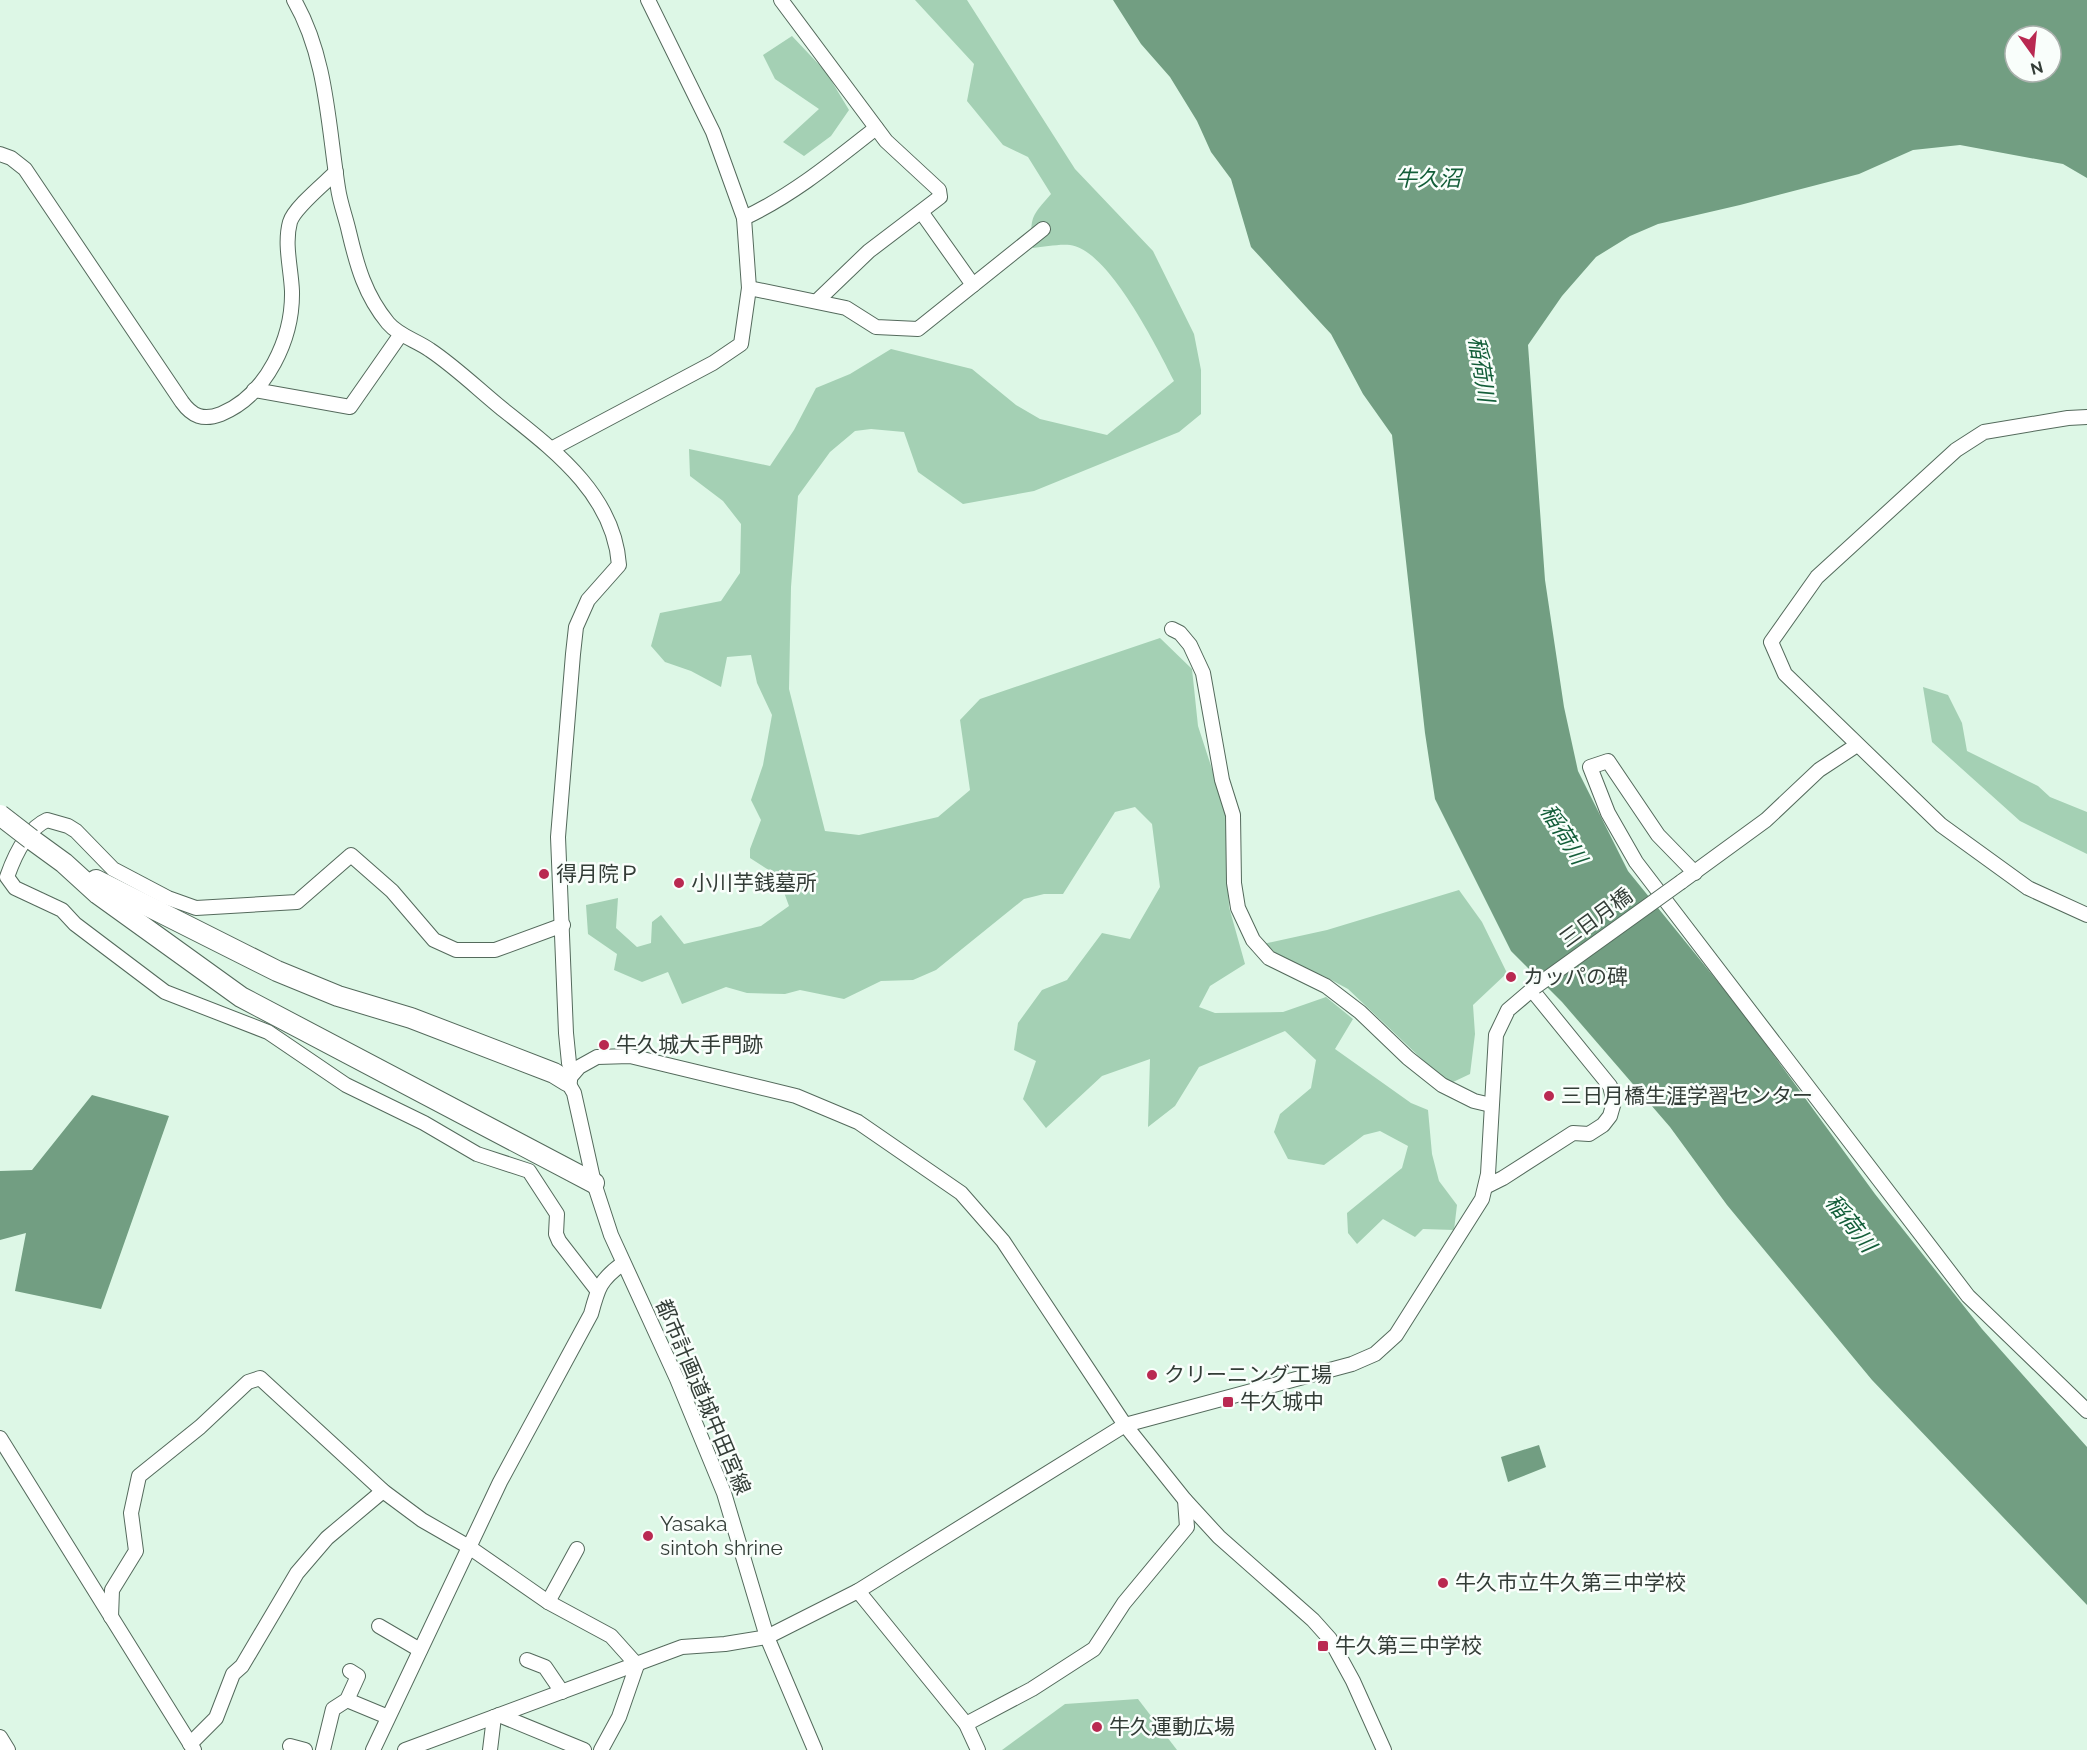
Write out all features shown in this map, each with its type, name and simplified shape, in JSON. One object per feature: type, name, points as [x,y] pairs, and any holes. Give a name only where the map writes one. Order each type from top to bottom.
[{"type":"highway","points":[[0,815],[64,863],[98,894],[241,997],[594,1183]]},
{"type":"highway","points":[[64,863],[277,971],[338,996],[462,1036],[571,1077]]},
{"type":"street","points":[[294,0],[306,21],[322,79],[338,190],[357,269],[374,303],[388,324],[429,349],[553,448],[713,363],[741,344],[749,288],[744,218],[713,132],[648,0]]},
{"type":"street","points":[[781,0],[886,141],[939,190],[940,197],[922,213],[869,251],[818,300]]},
{"type":"street","points":[[744,218],[769,206],[802,185],[876,128]]},
{"type":"street","points":[[0,154],[11,158],[25,169],[190,413],[203,418],[219,415],[235,407],[254,390],[277,357],[287,332],[292,291],[288,242],[291,220],[336,172]]},
{"type":"street","points":[[922,213],[973,285]]},
{"type":"street","points":[[749,288],[818,300],[846,309],[876,327],[918,329],[1043,229]]},
{"type":"street","points":[[254,390],[350,407],[401,334]]},
{"type":"street","points":[[2087,417],[1984,432],[1956,450],[1817,577],[1771,642],[1785,674],[1941,825],[2028,888],[2087,915]]},
{"type":"street","name":"都市計画道城中田宮線","points":[[553,448],[588,489],[606,517],[618,547],[619,565],[588,600],[576,627],[564,743],[558,837],[566,1033],[574,1093],[594,1183],[622,1264],[677,1379],[724,1493],[767,1637],[815,1750]]},
{"type":"street","points":[[1172,629],[1180,633],[1190,645],[1203,673],[1220,769],[1233,815],[1234,883],[1238,908],[1253,940],[1269,958],[1326,986],[1360,1012],[1408,1058],[1442,1085],[1474,1101],[1491,1105]]},
{"type":"street","name":"三日月橋","points":[[1487,1186],[1496,1035],[1508,1010],[1534,988],[1766,820],[1819,770],[1857,745]]},
{"type":"street","points":[[1695,873],[1658,835],[1608,761],[1590,768],[1608,813],[1636,862],[1888,1195],[1968,1296],[2087,1411]]},
{"type":"street","points":[[563,925],[495,950],[456,950],[434,940],[392,891],[351,855],[297,902],[196,908],[168,898],[113,869],[76,831],[69,826],[47,819],[40,823],[15,855],[7,877],[15,888],[62,910],[75,924],[165,992],[268,1032],[346,1085],[424,1123],[477,1154],[529,1171],[557,1214],[556,1234],[559,1241],[597,1290]]},
{"type":"street","points":[[405,1750],[682,1647],[725,1644],[767,1637],[858,1591],[1125,1425],[1352,1364],[1375,1354],[1403,1326],[1475,1210],[1487,1186],[1573,1133],[1589,1134],[1603,1125],[1610,1116],[1614,1102],[1610,1086],[1534,988]]},
{"type":"street","points":[[571,1077],[597,1057],[630,1056],[796,1096],[858,1122],[961,1193],[1004,1241],[1125,1425],[1185,1500],[1219,1537],[1313,1620],[1330,1639],[1353,1681],[1384,1750]]},
{"type":"street","points":[[373,1750],[469,1547],[559,1369],[591,1314],[597,1290],[605,1277],[622,1264]]},
{"type":"street","points":[[111,1617],[112,1590],[136,1551],[131,1513],[139,1476],[200,1427],[248,1382],[260,1378],[383,1491],[422,1520],[469,1547],[548,1602],[611,1636],[637,1665]]},
{"type":"street","points":[[0,1438],[192,1747],[216,1718],[233,1674],[242,1666],[297,1573],[327,1538],[383,1491]]},
{"type":"street","points":[[966,1724],[1032,1689],[1094,1649],[1124,1603],[1187,1527],[1185,1500]]},
{"type":"street","points":[[548,1602],[577,1549]]},
{"type":"street","points":[[858,1591],[966,1724],[978,1750]]},
{"type":"street","points":[[379,1626],[420,1650]]},
{"type":"street","points":[[527,1660],[545,1667],[562,1692]]},
{"type":"street","points":[[601,1750],[619,1717],[637,1665]]},
{"type":"street","points":[[323,1750],[333,1709],[347,1700],[358,1676],[350,1671]]},
{"type":"street","points":[[347,1700],[388,1717]]},
{"type":"street","points":[[490,1750],[496,1716]]},
{"type":"street","points":[[496,1716],[584,1750]]},
{"type":"street","points":[[0,1737],[8,1750]]},
{"type":"street","points":[[290,1746],[305,1750]]},
{"type":"shaded area","points":[[915,0],[967,0],[1075,169],[1153,251],[1194,334],[1201,370],[1201,414],[1179,432],[1034,491],[963,504],[918,472],[904,432],[871,429],[855,431],[830,452],[798,496],[791,587],[789,689],[825,831],[859,835],[938,817],[970,790],[960,720],[980,699],[1160,638],[1192,669],[1198,726],[1225,809],[1229,907],[1245,964],[1210,986],[1199,1007],[1215,1013],[1283,1012],[1326,997],[1353,1019],[1335,1049],[1411,1103],[1428,1110],[1432,1154],[1439,1181],[1457,1205],[1454,1230],[1423,1229],[1415,1237],[1383,1219],[1357,1244],[1348,1233],[1347,1213],[1402,1168],[1408,1146],[1380,1131],[1364,1135],[1324,1165],[1288,1159],[1274,1132],[1280,1114],[1311,1088],[1316,1060],[1285,1031],[1199,1067],[1175,1106],[1148,1127],[1150,1059],[1102,1076],[1046,1128],[1023,1099],[1036,1061],[1014,1050],[1018,1023],[1042,990],[1067,980],[1102,933],[1130,939],[1160,887],[1152,824],[1135,807],[1115,812],[1063,894],[1044,894],[1024,899],[936,970],[913,980],[881,981],[844,999],[800,990],[785,994],[747,993],[726,987],[682,1004],[668,972],[642,982],[614,970],[617,954],[588,934],[586,905],[618,898],[616,928],[637,947],[651,943],[652,922],[661,915],[684,944],[761,926],[789,906],[778,876],[750,858],[750,849],[761,820],[751,800],[763,765],[772,715],[757,683],[751,655],[727,657],[721,687],[691,671],[665,662],[651,646],[660,613],[721,601],[740,573],[741,524],[723,501],[690,476],[689,449],[770,466],[794,430],[816,388],[850,374],[891,349],[972,369],[1016,405],[1040,419],[1107,435],[1174,381],[1130,302],[1100,263],[1085,251],[1070,245],[1033,248],[1031,230],[1033,218],[1051,194],[1028,157],[1003,145],[967,101],[974,64]]},
{"type":"shaded area","points":[[792,36],[826,72],[849,110],[831,136],[804,156],[783,142],[819,109],[775,79],[763,55]]},
{"type":"shaded area","points":[[1923,687],[1948,695],[1962,723],[1967,751],[2038,786],[2050,797],[2087,812],[2087,854],[2020,821],[1932,742]]},
{"type":"shaded area","points":[[1459,890],[1482,922],[1507,973],[1473,1005],[1475,1034],[1470,1074],[1451,1083],[1426,1063],[1348,989],[1324,976],[1291,964],[1263,944],[1327,930]]},
{"type":"shaded area","name":"牛久運動広場","points":[[1138,1699],[1177,1750],[1002,1750],[1065,1704]]},
{"type":"water","name":"牛久沼","points":[[1113,0],[2087,0],[2087,178],[2063,164],[1960,145],[1913,150],[1859,174],[1658,224],[1630,236],[1596,257],[1562,296],[1528,345],[1545,580],[1564,707],[1578,771],[1628,871],[1740,1009],[1875,1194],[1982,1329],[2087,1447],[2087,1605],[1872,1380],[1727,1205],[1670,1127],[1562,1002],[1511,951],[1435,799],[1425,733],[1392,435],[1363,394],[1331,334],[1251,247],[1231,179],[1211,152],[1197,121],[1170,77],[1141,44]]},
{"type":"water","points":[[92,1095],[169,1116],[101,1309],[15,1291],[26,1233],[0,1240],[0,1171],[32,1170]]},
{"type":"water","points":[[1539,1445],[1546,1467],[1508,1482],[1501,1457]]},
{"type":"place","name":"得月院Ｐ","points":[[544,874]]},
{"type":"place","name":"小川芋銭墓所","points":[[679,883]]},
{"type":"place","name":"カッパの碑","points":[[1511,977]]},
{"type":"place","name":"牛久城大手門跡","points":[[604,1045]]},
{"type":"place","name":"三日月橋生涯学習センター","points":[[1549,1096]]},
{"type":"place","name":"クリーニング工場","points":[[1152,1375]]},
{"type":"place","name":"牛久城中","points":[[1228,1402]]},
{"type":"place","name":"Yasaka sintoh shrine","points":[[648,1536]]},
{"type":"place","name":"牛久市立牛久第三中学校","points":[[1443,1583]]},
{"type":"place","name":"牛久第三中学校","points":[[1323,1646]]},
{"type":"place","name":"牛久運動広場","points":[[1097,1727]]},
{"type":"water label","name":"稲荷川","points":[[1482,369]]},
{"type":"water label","name":"稲荷川","points":[[1564,834]]},
{"type":"water label","name":"稲荷川","points":[[1851,1223]]}]
